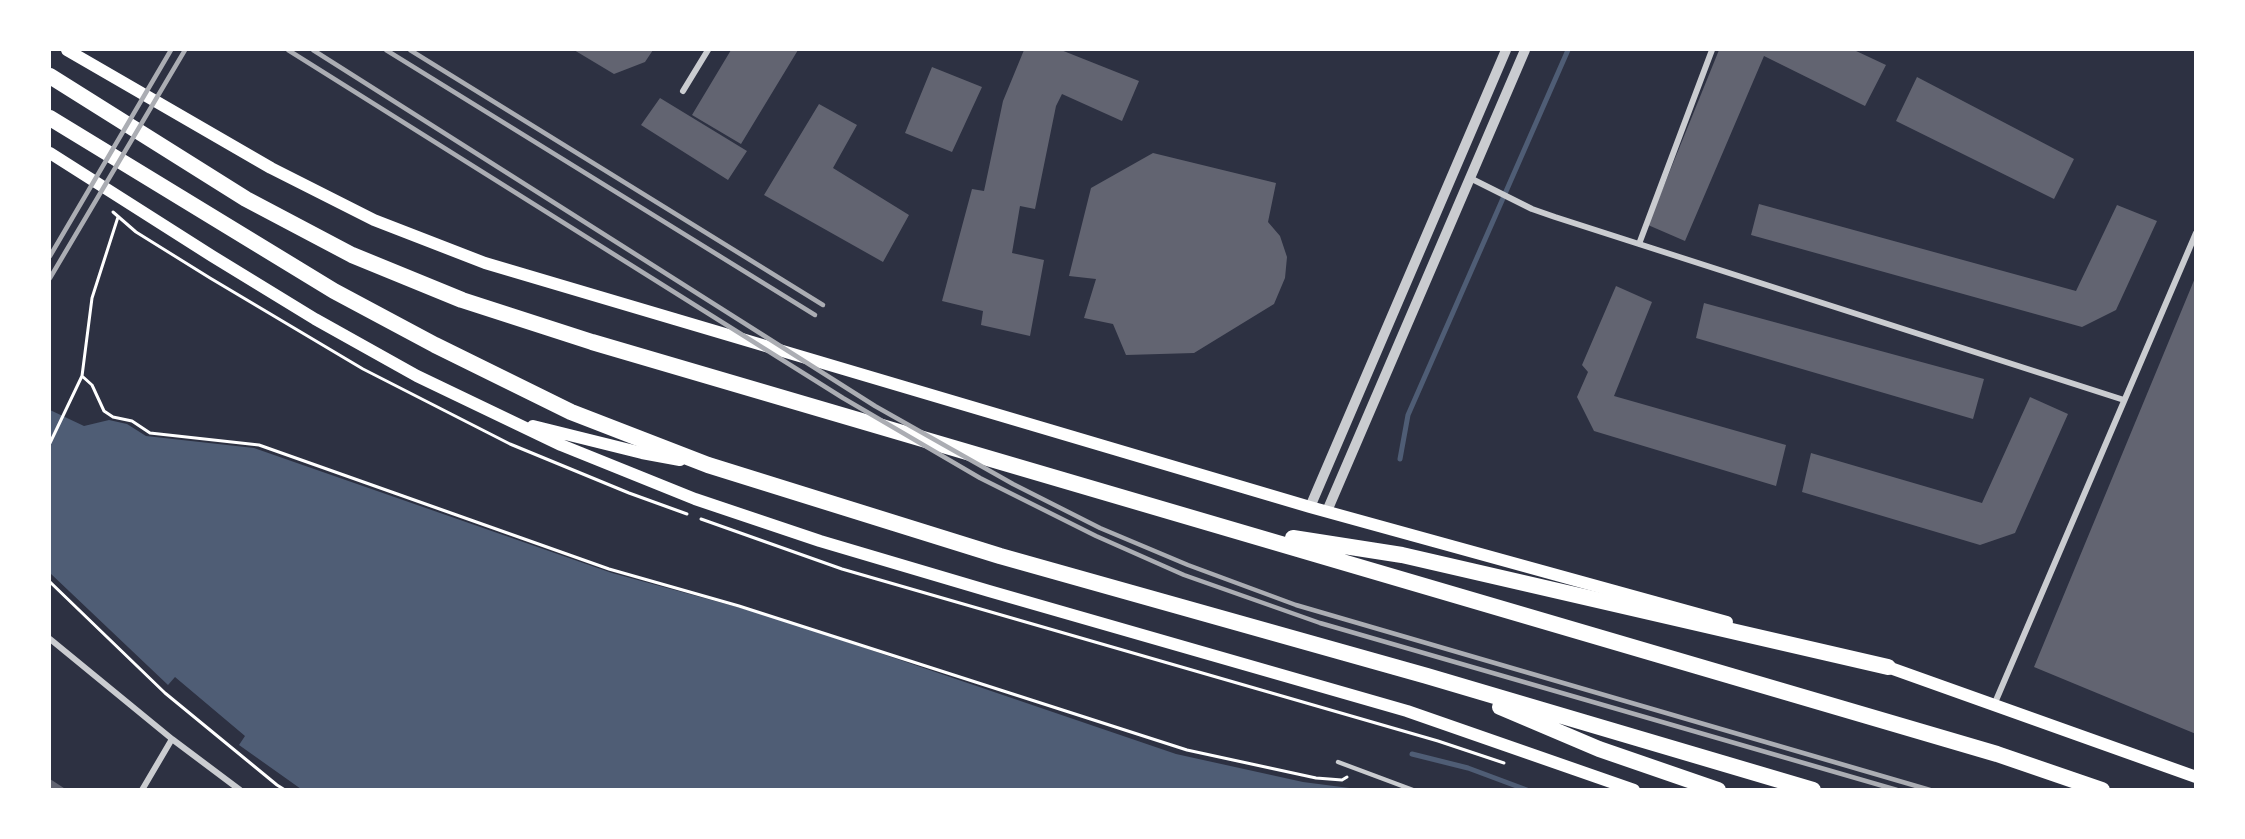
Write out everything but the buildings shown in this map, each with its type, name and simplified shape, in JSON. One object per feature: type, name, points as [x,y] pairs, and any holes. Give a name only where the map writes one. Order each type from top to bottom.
[{"type":"highway","points":[[50,76],[257,205],[352,255],[462,300],[592,342],[1997,754],[2102,789]]},
{"type":"highway","points":[[50,118],[334,291],[435,345],[572,412],[708,465],[1000,556],[1427,676],[1813,789]]},
{"type":"highway","points":[[1227,528],[1402,555],[1888,667]]},
{"type":"highway","points":[[1427,676],[1599,749],[1718,789]]},
{"type":"main road","points":[[67,50],[281,173],[374,220],[485,263],[1310,507],[1888,667],[2196,777]]},
{"type":"main road","points":[[50,153],[315,319],[417,376],[561,445],[695,499],[810,538],[1407,711],[1634,789]]},
{"type":"main road","points":[[509,420],[642,453],[708,465]]},
{"type":"street","points":[[683,91],[708,50]]},
{"type":"street","points":[[1310,507],[1506,50]]},
{"type":"street","points":[[1327,511],[1525,50]]},
{"type":"street","points":[[1639,244],[1712,50]]},
{"type":"street","points":[[1470,178],[1532,209],[2124,400]]},
{"type":"street","points":[[1994,705],[2196,232]]},
{"type":"street","points":[[50,639],[172,739],[240,789]]},
{"type":"street","points":[[142,789],[172,739]]},
{"type":"lane","points":[[1338,762],[1413,789]]},
{"type":"path","points":[[50,443],[82,376],[92,298],[118,217]]},
{"type":"path","points":[[82,376],[92,385],[104,411],[112,417],[132,421],[150,433],[259,445],[609,569],[739,606],[1187,750],[1316,778],[1342,780],[1358,769]]},
{"type":"path","points":[[50,582],[165,693],[277,785],[285,789]]},
{"type":"water","points":[[50,410],[84,426],[109,420],[127,424],[146,436],[254,448],[612,573],[774,617],[1176,754],[1303,782],[1357,789],[301,789],[239,745],[245,736],[175,677],[168,685],[50,573]]},
{"type":"waterway","points":[[1400,459],[1408,415],[1568,50]]},
{"type":"waterway","points":[[1412,754],[1468,768],[1527,790]]},
{"type":"railway","points":[[50,256],[171,50]]},
{"type":"railway","points":[[50,278],[185,50]]},
{"type":"railway","points":[[288,50],[843,398],[980,478],[1096,536],[1184,575],[1320,623],[1897,790]]},
{"type":"railway","points":[[313,50],[875,406],[1013,484],[1100,528],[1188,565],[1296,605],[1930,790]]},
{"type":"railway","points":[[386,50],[815,315]]},
{"type":"railway","points":[[410,50],[823,305]]}]
